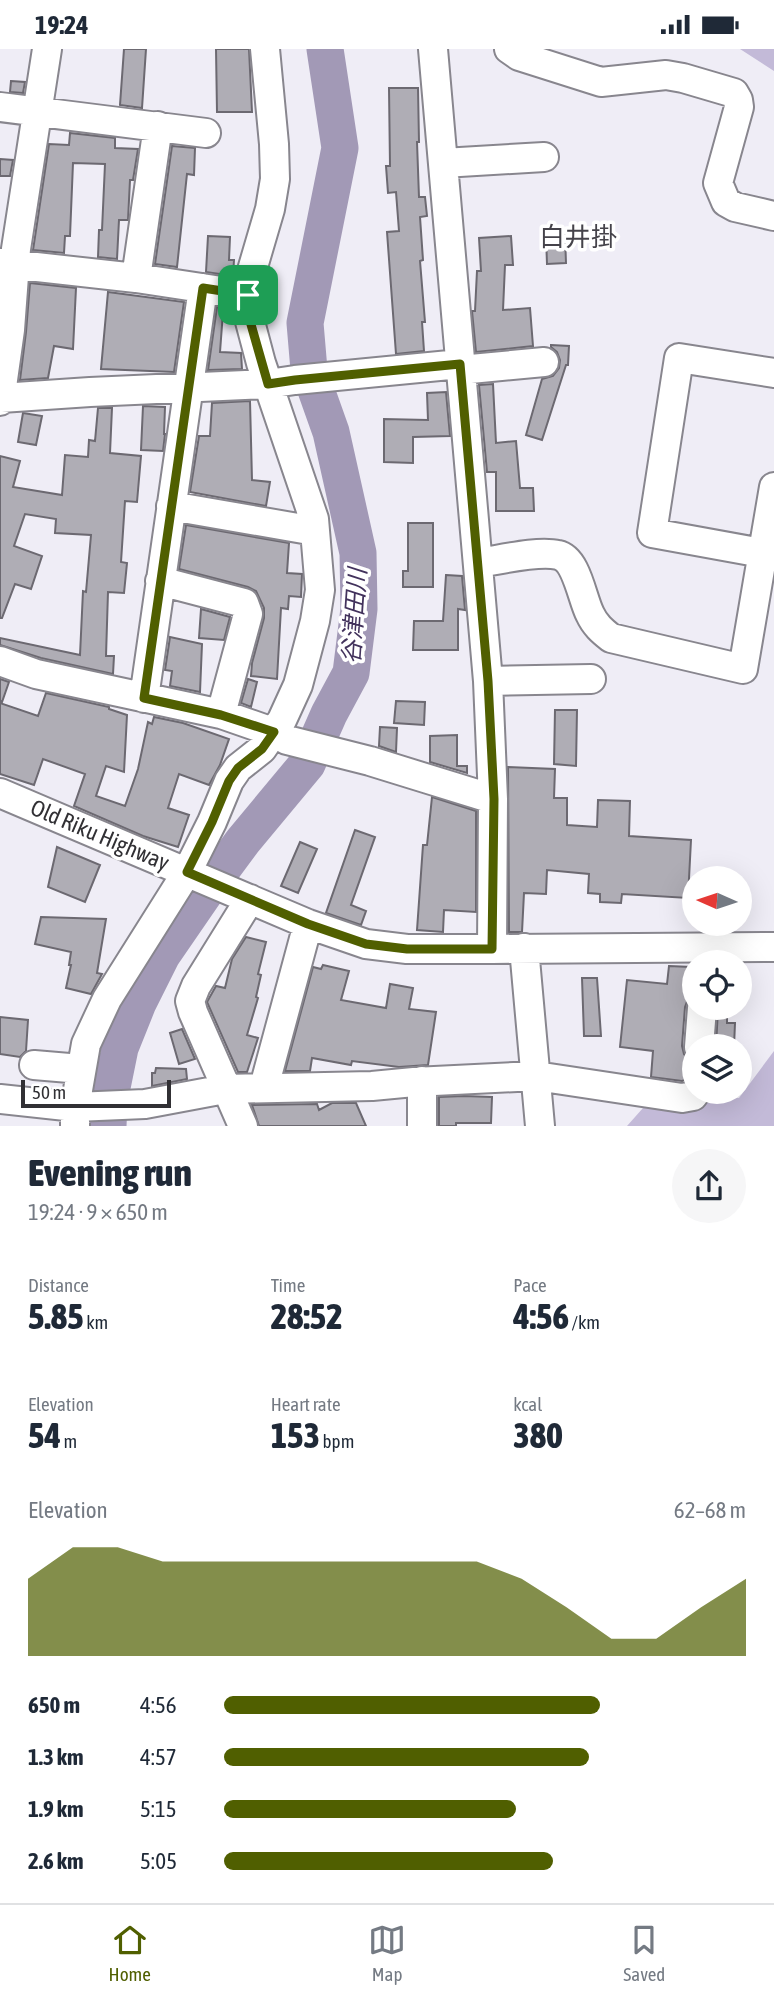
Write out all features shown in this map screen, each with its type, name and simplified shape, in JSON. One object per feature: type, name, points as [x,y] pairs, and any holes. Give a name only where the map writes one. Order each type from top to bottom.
[{"type":"street","points":[[47,49],[16,249],[8,265],[0,400],[544,362]]},
{"type":"street","points":[[75,1116],[86,1044],[107,999],[192,874],[229,781],[238,768],[280,736],[282,720],[298,685],[315,621],[320,590],[314,519],[281,382],[248,314],[251,269],[270,209],[275,179],[265,49]]},
{"type":"street","points":[[433,49],[488,681],[494,799],[492,949]]},
{"type":"street","points":[[509,49],[519,55],[601,82],[666,75],[734,93],[738,107],[719,174],[720,191],[726,202],[735,207],[774,216]]},
{"type":"street","points":[[0,107],[206,133]]},
{"type":"street","points":[[136,278],[158,126]]},
{"type":"street","points":[[443,163],[544,157]]},
{"type":"street","points":[[8,265],[136,278],[248,295]]},
{"type":"street","points":[[144,698],[203,288]]},
{"type":"street","points":[[768,535],[652,533],[680,358],[774,373]]},
{"type":"street","points":[[478,563],[542,554],[565,557],[572,567],[589,614],[611,638],[743,669],[768,535],[774,487]]},
{"type":"street","points":[[171,506],[315,531]]},
{"type":"street","points":[[160,581],[247,606],[248,614],[240,648],[221,715]]},
{"type":"street","points":[[0,660],[36,674],[221,715],[280,736],[494,799]]},
{"type":"street","points":[[488,681],[591,679]]},
{"type":"street","name":"Old Riku Highway","points":[[0,793],[308,924],[366,944],[407,949],[524,948],[682,953]]},
{"type":"street","points":[[243,1126],[192,1012],[190,1001],[246,897]]},
{"type":"street","points":[[264,1087],[308,924]]},
{"type":"street","name":"Old Riku Highway","points":[[744,950],[774,947]]},
{"type":"street","points":[[524,948],[540,1126]]},
{"type":"street","points":[[34,1065],[81,1069]]},
{"type":"street","points":[[0,1099],[75,1116],[225,1089],[372,1086],[536,1076],[682,1098]]},
{"type":"street","points":[[422,1081],[422,1126]]},
{"type":"shaded area","points":[[740,49],[774,49],[774,71]]},
{"type":"shaded area","points":[[774,1051],[774,1126],[627,1126],[651,1099],[682,1099],[682,1104],[752,1104],[752,1081]]},
{"type":"building","points":[[124,49],[146,49],[142,108],[120,105]]},
{"type":"building","points":[[216,49],[249,49],[252,112],[217,112]]},
{"type":"building","points":[[11,81],[25,82],[23,93],[10,92]]},
{"type":"building","points":[[389,88],[418,88],[419,197],[425,197],[427,216],[420,217],[424,351],[396,354],[387,232],[399,231],[396,192],[388,193],[386,166],[390,166]]},
{"type":"building","points":[[70,133],[115,138],[115,148],[138,149],[133,180],[130,180],[128,220],[119,220],[117,259],[98,257],[105,164],[73,163],[70,236],[65,236],[64,253],[33,250],[49,144],[69,145]]},
{"type":"building","points":[[172,146],[195,148],[194,175],[187,174],[177,267],[155,264]]},
{"type":"building","points":[[0,159],[13,160],[10,176],[0,176]]},
{"type":"building","points":[[565,235],[566,263],[547,264],[546,236]]},
{"type":"building","points":[[208,236],[230,237],[229,260],[234,260],[233,276],[206,272]]},
{"type":"building","points":[[511,236],[513,265],[505,265],[503,310],[530,308],[533,346],[476,352],[472,311],[475,311],[477,271],[481,271],[479,238]]},
{"type":"building","points":[[30,283],[76,288],[73,349],[54,346],[48,378],[20,380],[26,332]]},
{"type":"building","points":[[108,292],[184,302],[174,372],[101,369]]},
{"type":"building","points":[[217,307],[231,309],[231,312],[223,312],[220,352],[241,353],[242,369],[208,370]]},
{"type":"building","points":[[551,345],[569,346],[568,365],[542,440],[526,435],[542,379],[553,376],[559,368],[560,360]]},
{"type":"building","points":[[493,384],[496,443],[516,441],[520,488],[533,488],[534,511],[496,511],[496,472],[487,472],[479,385]]},
{"type":"building","points":[[446,392],[450,436],[413,437],[413,463],[384,462],[384,419],[428,420],[427,393]]},
{"type":"building","points":[[250,401],[252,480],[270,482],[266,506],[190,492],[199,436],[210,436],[212,403]]},
{"type":"building","points":[[143,406],[165,407],[163,451],[141,450]]},
{"type":"building","points":[[98,408],[112,408],[110,453],[141,456],[137,502],[125,501],[121,562],[127,563],[124,593],[108,592],[106,656],[114,656],[113,674],[41,658],[0,645],[0,638],[80,655],[83,591],[86,592],[91,535],[55,533],[56,519],[25,514],[14,546],[42,556],[31,589],[15,584],[0,618],[0,456],[20,461],[13,487],[62,495],[65,455],[88,457],[89,440],[95,441]]},
{"type":"building","points":[[23,413],[42,416],[36,445],[18,442]]},
{"type":"building","points":[[408,523],[433,523],[433,587],[403,587],[403,571],[408,571]]},
{"type":"building","points":[[186,525],[289,543],[287,573],[302,574],[301,597],[289,596],[288,609],[281,608],[277,679],[251,676],[264,618],[264,608],[256,591],[179,569]]},
{"type":"building","points":[[446,575],[462,576],[465,610],[458,609],[458,650],[413,650],[414,621],[443,621]]},
{"type":"building","points":[[201,609],[230,617],[224,640],[199,638]]},
{"type":"building","points":[[170,637],[202,644],[200,692],[170,686],[172,671],[165,670]]},
{"type":"building","points":[[0,679],[9,682],[2,702],[0,701]]},
{"type":"building","points":[[248,679],[257,682],[251,707],[241,703]]},
{"type":"building","points":[[46,693],[109,707],[127,715],[124,772],[106,766],[96,796],[125,806],[138,769],[148,722],[152,724],[154,717],[183,723],[229,739],[220,765],[209,785],[179,774],[168,808],[189,815],[178,847],[143,836],[74,806],[85,774],[43,759],[34,785],[0,774],[0,703],[38,716]]},
{"type":"building","points":[[396,701],[425,702],[424,725],[394,723]]},
{"type":"building","points":[[555,710],[577,710],[576,766],[554,764]]},
{"type":"building","points":[[380,727],[397,728],[396,752],[379,746]]},
{"type":"building","points":[[457,735],[457,766],[467,766],[467,773],[430,762],[430,736]]},
{"type":"building","points":[[508,767],[555,769],[554,798],[567,798],[567,825],[597,827],[598,800],[630,801],[629,836],[691,840],[690,866],[682,866],[682,898],[622,894],[621,903],[600,902],[600,894],[588,893],[589,874],[547,870],[546,894],[524,893],[522,932],[509,932]]},
{"type":"building","points":[[432,797],[476,811],[476,912],[444,910],[443,932],[417,930],[423,845],[427,845]]},
{"type":"building","points":[[355,830],[375,837],[351,905],[366,911],[361,925],[326,913]]},
{"type":"building","points":[[300,842],[317,849],[298,893],[281,886]]},
{"type":"building","points":[[57,847],[100,865],[85,902],[48,887]]},
{"type":"building","points":[[41,917],[106,919],[97,973],[102,974],[91,994],[66,988],[71,952],[35,944]]},
{"type":"building","points":[[246,937],[266,942],[258,974],[261,975],[256,997],[258,998],[247,1035],[258,1038],[247,1072],[238,1072],[207,1002],[216,986],[225,988],[232,959]]},
{"type":"building","points":[[323,965],[349,971],[341,1000],[386,1008],[390,984],[413,988],[409,1009],[436,1012],[428,1065],[399,1067],[352,1061],[351,1065],[312,1058],[310,1071],[285,1071],[313,967],[321,969]]},
{"type":"building","points":[[669,966],[682,967],[682,1081],[651,1077],[653,1051],[620,1047],[627,980],[667,984]]},
{"type":"building","points":[[582,978],[597,978],[601,1036],[584,1036]]},
{"type":"building","points":[[0,1017],[28,1020],[26,1051],[20,1057],[0,1054]]},
{"type":"building","points":[[717,1020],[735,1023],[735,1034],[717,1034]]},
{"type":"building","points":[[182,1029],[195,1059],[179,1064],[170,1033]]},
{"type":"building","points":[[156,1068],[186,1069],[187,1079],[152,1086],[152,1073],[155,1073]]},
{"type":"building","points":[[439,1097],[492,1097],[491,1123],[439,1126]]},
{"type":"building","points":[[332,1103],[356,1103],[366,1126],[259,1126],[252,1105],[317,1104],[319,1110]]},
{"type":"waterway","name":"谷津田川","points":[[108,1126],[109,1102],[120,1048],[138,1003],[162,955],[243,841],[307,764],[351,673],[359,609],[358,553],[331,432],[309,370],[305,323],[340,148],[325,49]]},
{"type":"district","name":"白井掛","points":[[578,237]]},
{"type":"route","points":[[203,288],[248,295],[248,314],[268,384],[460,364],[488,681],[494,799],[492,949],[407,949],[366,944],[308,924],[187,872],[229,781],[238,768],[262,749],[274,732],[221,715],[144,698],[203,288]]}]
